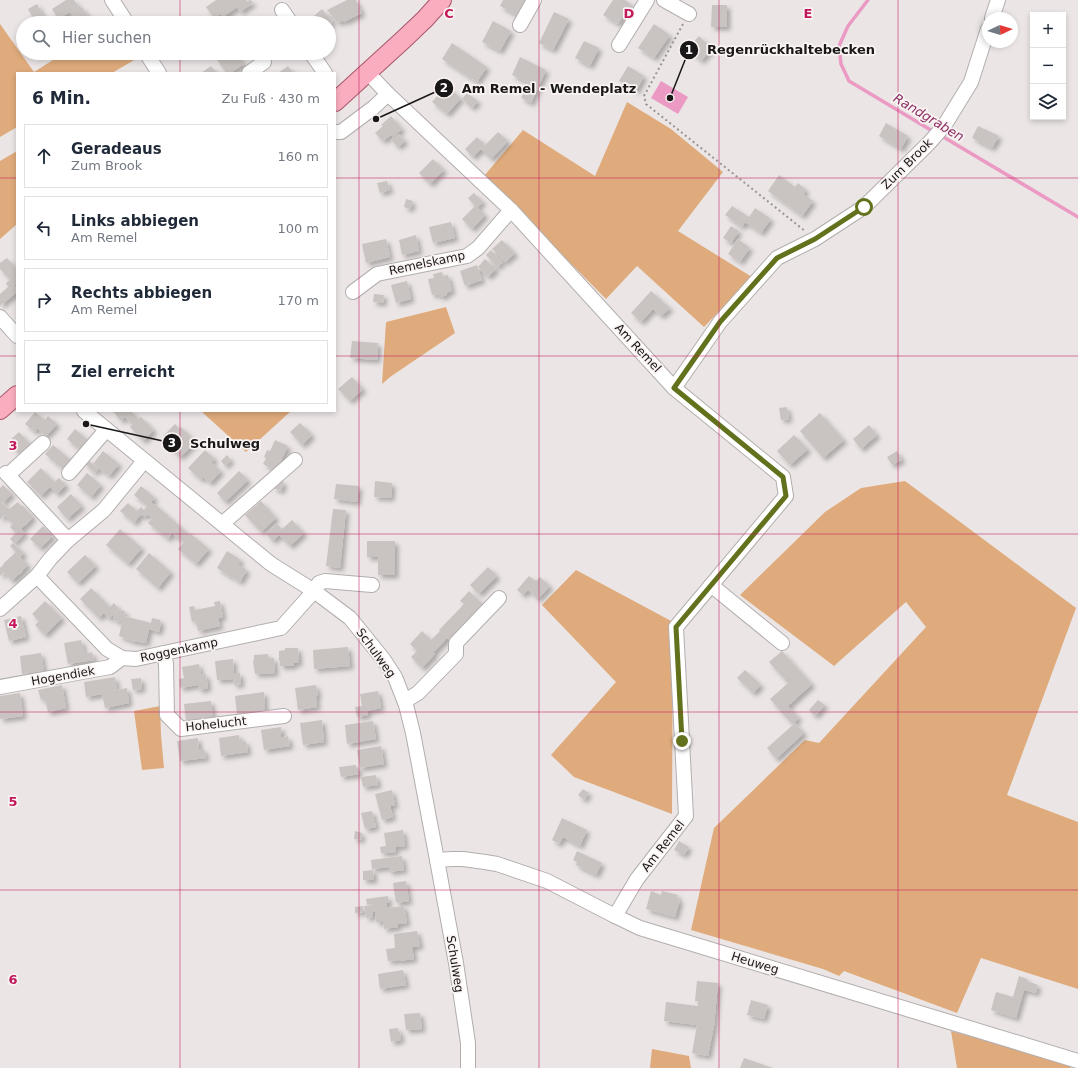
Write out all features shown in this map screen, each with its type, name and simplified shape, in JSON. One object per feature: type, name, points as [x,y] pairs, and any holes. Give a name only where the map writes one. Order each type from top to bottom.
[{"type":"main road","points":[[337,95],[368,73],[415,29],[442,0]]},
{"type":"main road","points":[[0,410],[16,396]]},
{"type":"street","points":[[112,0],[122,16]]},
{"type":"street","points":[[520,24],[534,0]]},
{"type":"street","points":[[619,46],[647,0]]},
{"type":"street","points":[[664,0],[688,14]]},
{"type":"street","points":[[994,12],[998,0]]},
{"type":"street","points":[[282,10],[286,16]]},
{"type":"street","name":"Zum Brook","points":[[674,388],[720,322],[777,258],[815,239],[864,207],[930,142],[944,126],[971,82],[982,48]]},
{"type":"street","points":[[150,60],[157,72]]},
{"type":"street","points":[[316,60],[324,72]]},
{"type":"street","points":[[250,72],[264,62]]},
{"type":"street","name":"Am Remel","points":[[368,73],[388,94],[511,210],[674,388],[783,477],[786,496],[676,627],[686,816],[637,879],[615,916]]},
{"type":"street","points":[[336,132],[341,132],[373,108],[388,94]]},
{"type":"street","name":"Remelskamp","points":[[353,292],[377,274],[467,256],[478,248],[511,210]]},
{"type":"street","points":[[0,317],[16,335]]},
{"type":"street","name":"Schulweg","points":[[85,412],[271,564],[314,591],[350,618],[384,660],[396,680],[405,701],[413,733],[437,860],[456,963],[468,1043],[468,1068]]},
{"type":"street","points":[[69,473],[106,430]]},
{"type":"street","points":[[43,444],[7,474],[68,540]]},
{"type":"street","points":[[222,524],[295,460]]},
{"type":"street","points":[[0,609],[37,576],[50,559],[68,540],[104,510],[144,461]]},
{"type":"street","name":"Roggenkamp","points":[[37,576],[107,649],[122,658],[136,659],[281,628],[320,583],[325,581],[372,585]]},
{"type":"street","points":[[711,585],[782,643]]},
{"type":"street","points":[[405,701],[418,693],[456,654],[456,643],[499,598]]},
{"type":"street","name":"Hohelucht","points":[[164,653],[166,664],[166,715],[181,729],[284,716]]},
{"type":"street","name":"Hogendiek","points":[[0,687],[110,667],[122,658]]},
{"type":"street","name":"Heuweg","points":[[437,860],[463,859],[497,864],[547,881],[640,928],[1078,1061]]},
{"type":"path","points":[[688,14],[644,96],[646,104],[815,239]]},
{"type":"shaded area","points":[[0,24],[16,47],[16,60],[26,60],[34,72],[16,72],[16,128],[0,137]]},
{"type":"shaded area","points":[[53,60],[134,60],[114,72],[34,72]]},
{"type":"shaded area","points":[[661,81],[688,97],[678,114],[651,98]]},
{"type":"shaded area","points":[[627,102],[671,129],[723,172],[678,231],[752,277],[704,327],[637,266],[606,299],[484,176],[523,130],[595,176]]},
{"type":"shaded area","points":[[16,152],[16,225],[0,239],[0,161]]},
{"type":"shaded area","points":[[446,307],[455,333],[382,384],[386,322]]},
{"type":"shaded area","points":[[202,412],[290,412],[246,452]]},
{"type":"shaded area","points":[[905,481],[1076,608],[1007,795],[1078,822],[1078,989],[981,958],[957,1013],[844,971],[839,976],[823,969],[691,930],[714,828],[805,740],[819,743],[926,627],[906,602],[834,666],[740,595],[825,512],[861,488]]},
{"type":"shaded area","points":[[576,570],[673,622],[672,814],[574,777],[551,755],[616,682],[542,605]]},
{"type":"shaded area","points":[[160,706],[164,768],[142,770],[134,711]]},
{"type":"shaded area","points":[[951,1031],[1071,1064],[1071,1068],[957,1068]]},
{"type":"shaded area","points":[[652,1049],[689,1056],[691,1068],[650,1068]]},
{"type":"building","points":[[66,0],[74,0],[79,9],[82,7],[88,16],[73,16],[70,12],[63,16],[56,16],[52,9]]},
{"type":"building","points":[[216,0],[251,0],[253,3],[240,12],[237,7],[224,16],[220,14],[213,16],[206,7]]},
{"type":"building","points":[[347,0],[356,0],[362,13],[344,22],[343,20],[338,23],[336,21],[336,16],[332,16],[327,10]]},
{"type":"building","points":[[503,0],[526,0],[518,16],[500,6]]},
{"type":"building","points":[[613,0],[625,0],[631,4],[618,24],[603,15]]},
{"type":"building","points":[[37,4],[43,16],[32,16],[28,9]]},
{"type":"building","points":[[712,5],[727,5],[727,27],[711,27]]},
{"type":"building","points":[[322,9],[328,16],[314,16]]},
{"type":"building","points":[[554,12],[569,19],[553,50],[539,43]]},
{"type":"building","points":[[493,21],[511,31],[500,51],[482,42]]},
{"type":"building","points":[[654,24],[670,35],[654,58],[638,48]]},
{"type":"building","points":[[699,36],[712,48],[701,61],[687,49]]},
{"type":"building","points":[[584,41],[599,48],[590,66],[575,58]]},
{"type":"building","points":[[452,43],[487,67],[477,82],[442,59]]},
{"type":"building","points":[[520,57],[546,70],[531,103],[521,98],[528,83],[512,75]]},
{"type":"building","points":[[217,60],[241,60],[244,64],[232,72],[225,72]]},
{"type":"building","points":[[211,66],[216,72],[202,72]]},
{"type":"building","points":[[288,66],[292,72],[279,72]]},
{"type":"building","points":[[628,66],[644,76],[636,91],[619,81]]},
{"type":"building","points":[[446,86],[461,98],[447,114],[432,102]]},
{"type":"building","points":[[467,93],[478,101],[472,108],[462,99]]},
{"type":"building","points":[[391,116],[402,129],[393,137],[391,135],[383,141],[375,133]]},
{"type":"building","points":[[886,123],[908,136],[901,149],[879,136]]},
{"type":"building","points":[[978,126],[999,136],[992,148],[972,138]]},
{"type":"building","points":[[498,132],[508,141],[491,159],[481,149],[473,157],[465,149],[477,137],[485,145]]},
{"type":"building","points":[[399,134],[405,141],[398,147],[391,140]]},
{"type":"building","points":[[433,159],[444,170],[430,184],[419,173]]},
{"type":"building","points":[[779,175],[795,187],[798,183],[806,190],[803,194],[813,201],[802,216],[768,191]]},
{"type":"building","points":[[387,181],[390,190],[380,193],[377,183]]},
{"type":"building","points":[[474,193],[483,202],[477,207],[485,215],[472,229],[462,219],[475,206],[468,198]]},
{"type":"building","points":[[406,199],[413,201],[410,209],[404,207]]},
{"type":"building","points":[[732,206],[749,217],[755,208],[771,219],[761,233],[745,222],[742,227],[725,215]]},
{"type":"building","points":[[451,222],[455,238],[433,243],[429,227]]},
{"type":"building","points":[[731,226],[739,231],[731,243],[723,238]]},
{"type":"building","points":[[416,235],[419,251],[402,255],[399,240]]},
{"type":"building","points":[[386,239],[390,257],[366,263],[362,244]]},
{"type":"building","points":[[738,239],[750,248],[740,262],[728,254]]},
{"type":"building","points":[[502,240],[515,253],[505,262],[492,249]]},
{"type":"building","points":[[491,250],[503,262],[497,267],[486,255]]},
{"type":"building","points":[[7,258],[16,268],[16,284],[14,285],[16,288],[16,293],[0,306],[0,294],[8,287],[6,283],[10,280],[0,269],[0,263]]},
{"type":"building","points":[[485,259],[496,269],[488,277],[478,267]]},
{"type":"building","points":[[477,265],[482,280],[465,286],[460,271]]},
{"type":"building","points":[[442,272],[443,276],[448,275],[452,291],[446,293],[447,295],[440,297],[439,294],[432,295],[428,279],[434,278],[433,274]]},
{"type":"building","points":[[407,281],[411,299],[396,303],[391,285]]},
{"type":"building","points":[[651,291],[670,308],[661,316],[653,309],[641,322],[631,313]]},
{"type":"building","points":[[374,294],[384,295],[383,303],[373,302]]},
{"type":"building","points":[[352,341],[378,343],[377,360],[350,358]]},
{"type":"building","points":[[352,377],[363,389],[350,401],[338,389]]},
{"type":"building","points":[[787,407],[789,419],[781,420],[779,408]]},
{"type":"building","points":[[35,412],[45,420],[48,416],[57,424],[46,436],[37,428],[35,432],[25,424]]},
{"type":"building","points":[[114,412],[132,412],[138,419],[141,417],[154,430],[143,441],[130,427],[132,425],[125,417],[121,421]]},
{"type":"building","points":[[820,413],[844,440],[823,458],[800,431]]},
{"type":"building","points":[[300,423],[312,435],[302,445],[290,432]]},
{"type":"building","points":[[175,424],[180,429],[181,427],[196,442],[180,457],[165,442],[167,440],[163,436]]},
{"type":"building","points":[[869,425],[877,435],[861,449],[853,439]]},
{"type":"building","points":[[75,429],[88,440],[84,445],[78,460],[74,456],[80,450],[67,439]]},
{"type":"building","points":[[19,432],[31,445],[20,455],[8,442]]},
{"type":"building","points":[[794,435],[808,449],[790,465],[777,451]]},
{"type":"building","points":[[275,440],[288,446],[276,471],[263,464],[266,458],[264,457],[267,450],[270,451]]},
{"type":"building","points":[[53,445],[71,460],[63,469],[45,454]]},
{"type":"building","points":[[205,450],[215,459],[211,462],[221,471],[210,483],[203,477],[201,480],[188,468]]},
{"type":"building","points":[[103,451],[119,464],[109,476],[93,464]]},
{"type":"building","points":[[897,451],[902,460],[892,465],[887,457]]},
{"type":"building","points":[[227,455],[231,460],[225,466],[221,461]]},
{"type":"building","points":[[87,459],[98,469],[95,473],[84,463]]},
{"type":"building","points":[[41,468],[54,482],[59,478],[66,485],[57,494],[50,487],[41,496],[27,482]]},
{"type":"building","points":[[239,471],[248,480],[225,502],[217,493]]},
{"type":"building","points":[[87,473],[101,485],[91,497],[77,485]]},
{"type":"building","points":[[277,480],[284,482],[281,491],[273,488]]},
{"type":"building","points":[[375,481],[392,483],[391,498],[374,497]]},
{"type":"building","points":[[336,484],[359,486],[357,502],[334,499]]},
{"type":"building","points":[[3,485],[12,494],[2,503],[9,509],[18,502],[33,517],[21,529],[25,533],[14,543],[10,539],[19,530],[15,532],[10,527],[13,524],[4,515],[0,520],[0,488]]},
{"type":"building","points":[[141,486],[155,498],[151,502],[154,505],[155,504],[190,535],[191,534],[209,549],[196,564],[178,549],[184,542],[178,538],[181,534],[177,538],[172,533],[168,539],[148,523],[156,514],[152,518],[147,514],[145,517],[141,514],[134,523],[120,511],[128,503],[137,511],[141,507],[144,510],[147,506],[134,495]]},
{"type":"building","points":[[71,494],[82,506],[67,519],[57,507]]},
{"type":"building","points":[[261,501],[276,518],[261,532],[245,515]]},
{"type":"building","points":[[333,509],[346,510],[340,568],[326,566]]},
{"type":"building","points":[[292,520],[304,533],[290,546],[279,535],[273,541],[266,534],[277,524],[282,529]]},
{"type":"building","points":[[43,526],[53,536],[40,548],[30,539]]},
{"type":"building","points":[[120,529],[142,548],[128,564],[106,545]]},
{"type":"building","points":[[367,541],[395,541],[395,575],[378,575],[378,557],[367,557]]},
{"type":"building","points":[[13,543],[24,553],[20,557],[28,565],[12,581],[4,572],[1,576],[0,575],[0,568],[16,552],[10,546]]},
{"type":"building","points":[[227,551],[241,560],[231,577],[217,568]]},
{"type":"building","points":[[149,553],[171,572],[158,588],[136,569]]},
{"type":"building","points":[[85,555],[96,566],[78,583],[67,572]]},
{"type":"building","points":[[239,565],[247,570],[240,582],[232,577]]},
{"type":"building","points":[[488,567],[497,576],[479,594],[470,585]]},
{"type":"building","points":[[529,576],[536,581],[540,577],[550,586],[538,599],[528,590],[523,595],[517,590]]},
{"type":"building","points":[[91,588],[110,607],[114,603],[119,609],[109,619],[104,613],[99,618],[80,599]]},
{"type":"building","points":[[469,591],[486,607],[452,643],[447,638],[422,668],[411,657],[417,651],[410,644],[422,631],[431,640],[464,604],[460,601]]},
{"type":"building","points":[[45,601],[62,618],[45,635],[35,625],[39,621],[32,614]]},
{"type":"building","points":[[220,601],[223,617],[218,618],[220,626],[198,631],[196,621],[192,622],[189,607],[194,606],[195,610],[215,606],[214,602]]},
{"type":"building","points":[[119,610],[125,611],[124,616],[151,623],[152,618],[160,620],[161,623],[159,632],[149,629],[146,643],[132,641],[119,636],[122,622],[113,620],[114,615]]},
{"type":"building","points":[[21,616],[26,637],[9,641],[4,620]]},
{"type":"building","points":[[81,640],[85,654],[92,652],[94,660],[68,664],[64,643]]},
{"type":"building","points":[[348,647],[350,666],[314,669],[313,650]]},
{"type":"building","points":[[285,648],[298,648],[299,663],[293,663],[294,666],[280,666],[279,651],[285,650]]},
{"type":"building","points":[[782,651],[812,684],[788,706],[799,718],[792,724],[770,699],[788,683],[769,662]]},
{"type":"building","points":[[41,653],[44,671],[22,674],[20,656]]},
{"type":"building","points":[[268,654],[268,658],[274,658],[275,673],[255,674],[253,661],[254,655]]},
{"type":"building","points":[[233,659],[234,673],[240,673],[241,684],[234,685],[233,679],[217,680],[215,661]]},
{"type":"building","points":[[199,664],[201,675],[206,674],[208,688],[199,690],[198,685],[180,688],[179,679],[184,678],[182,667]]},
{"type":"building","points":[[745,670],[761,685],[753,693],[737,678]]},
{"type":"building","points":[[115,677],[117,690],[127,688],[129,703],[105,708],[102,694],[86,697],[84,682]]},
{"type":"building","points":[[141,678],[142,689],[133,690],[131,679]]},
{"type":"building","points":[[62,685],[66,708],[48,712],[45,699],[41,700],[38,690]]},
{"type":"building","points":[[316,685],[318,696],[316,696],[317,707],[298,710],[295,688]]},
{"type":"building","points":[[378,691],[381,708],[367,711],[368,715],[357,717],[355,707],[362,706],[360,694]]},
{"type":"building","points":[[264,692],[265,710],[237,714],[235,696]]},
{"type":"building","points":[[20,693],[23,716],[0,719],[0,696]]},
{"type":"building","points":[[818,700],[825,705],[815,716],[809,710]]},
{"type":"building","points":[[211,701],[213,718],[186,721],[184,704]]},
{"type":"building","points":[[322,720],[324,742],[303,745],[300,723]]},
{"type":"building","points":[[373,721],[376,739],[347,744],[345,725]]},
{"type":"building","points":[[795,723],[804,733],[776,759],[767,748]]},
{"type":"building","points":[[281,727],[281,738],[288,736],[290,746],[264,750],[261,730]]},
{"type":"building","points":[[239,735],[240,742],[246,741],[248,752],[221,756],[219,738]]},
{"type":"building","points":[[198,738],[199,749],[204,749],[206,758],[180,761],[177,741]]},
{"type":"building","points":[[381,746],[384,764],[360,768],[357,750]]},
{"type":"building","points":[[356,765],[356,768],[358,767],[359,774],[341,777],[339,767]]},
{"type":"building","points":[[376,775],[378,785],[363,787],[361,777]]},
{"type":"building","points":[[583,789],[589,793],[584,800],[578,795]]},
{"type":"building","points":[[392,790],[395,805],[390,806],[393,817],[382,820],[375,794]]},
{"type":"building","points":[[372,811],[376,827],[365,829],[361,813]]},
{"type":"building","points":[[562,818],[587,830],[580,846],[563,837],[559,844],[552,840]]},
{"type":"building","points":[[403,830],[405,846],[395,847],[396,852],[381,853],[380,847],[386,846],[384,833]]},
{"type":"building","points":[[355,831],[362,833],[361,840],[354,839]]},
{"type":"building","points":[[679,841],[689,847],[684,855],[674,850]]},
{"type":"building","points":[[577,851],[602,863],[596,875],[576,865],[577,862],[573,860]]},
{"type":"building","points":[[402,856],[404,870],[389,872],[389,867],[372,869],[371,860]]},
{"type":"building","points":[[373,870],[374,880],[363,880],[363,871]]},
{"type":"building","points":[[406,881],[409,901],[396,903],[393,883]]},
{"type":"building","points":[[651,891],[661,895],[662,891],[678,895],[677,899],[680,900],[675,917],[646,909]]},
{"type":"building","points":[[388,896],[389,903],[386,903],[387,908],[404,906],[407,923],[398,924],[398,927],[384,929],[383,922],[376,922],[375,912],[373,912],[373,917],[366,918],[364,906],[374,905],[367,905],[366,899]]},
{"type":"building","points":[[363,906],[363,912],[355,913],[355,907]]},
{"type":"building","points":[[417,931],[420,946],[412,947],[414,959],[388,961],[386,949],[395,948],[394,934]]},
{"type":"building","points":[[403,970],[406,985],[380,989],[378,974]]},
{"type":"building","points":[[1019,976],[1038,985],[1036,993],[1024,990],[1016,1018],[991,1010],[996,992],[1013,997]]},
{"type":"building","points":[[697,981],[718,983],[714,1026],[708,1056],[692,1053],[697,1025],[664,1021],[666,1002],[698,1006],[698,1001],[695,1001]]},
{"type":"building","points":[[751,1000],[768,1005],[764,1019],[747,1015]]},
{"type":"building","points":[[420,1013],[422,1029],[406,1030],[404,1014]]},
{"type":"building","points":[[398,1028],[398,1032],[400,1031],[401,1040],[391,1042],[389,1029]]},
{"type":"building","points":[[744,1058],[773,1068],[740,1068]]},
{"type":"waterway","name":"Randgraben","points":[[868,0],[848,26],[839,46],[841,64],[849,81],[934,132]]},
{"type":"waterway","name":"Randgraben","points":[[940,135],[1078,217]]},
{"type":"place","name":"Regenrückhaltebecken","points":[[670,98]]},
{"type":"place","name":"Am Remel - Wendeplatz","points":[[376,119]]},
{"type":"place","name":"Schulweg","points":[[86,424]]},
{"type":"route","points":[[682,741],[676,627],[786,496],[783,477],[674,388],[720,322],[777,258],[815,239],[864,207]]}]
